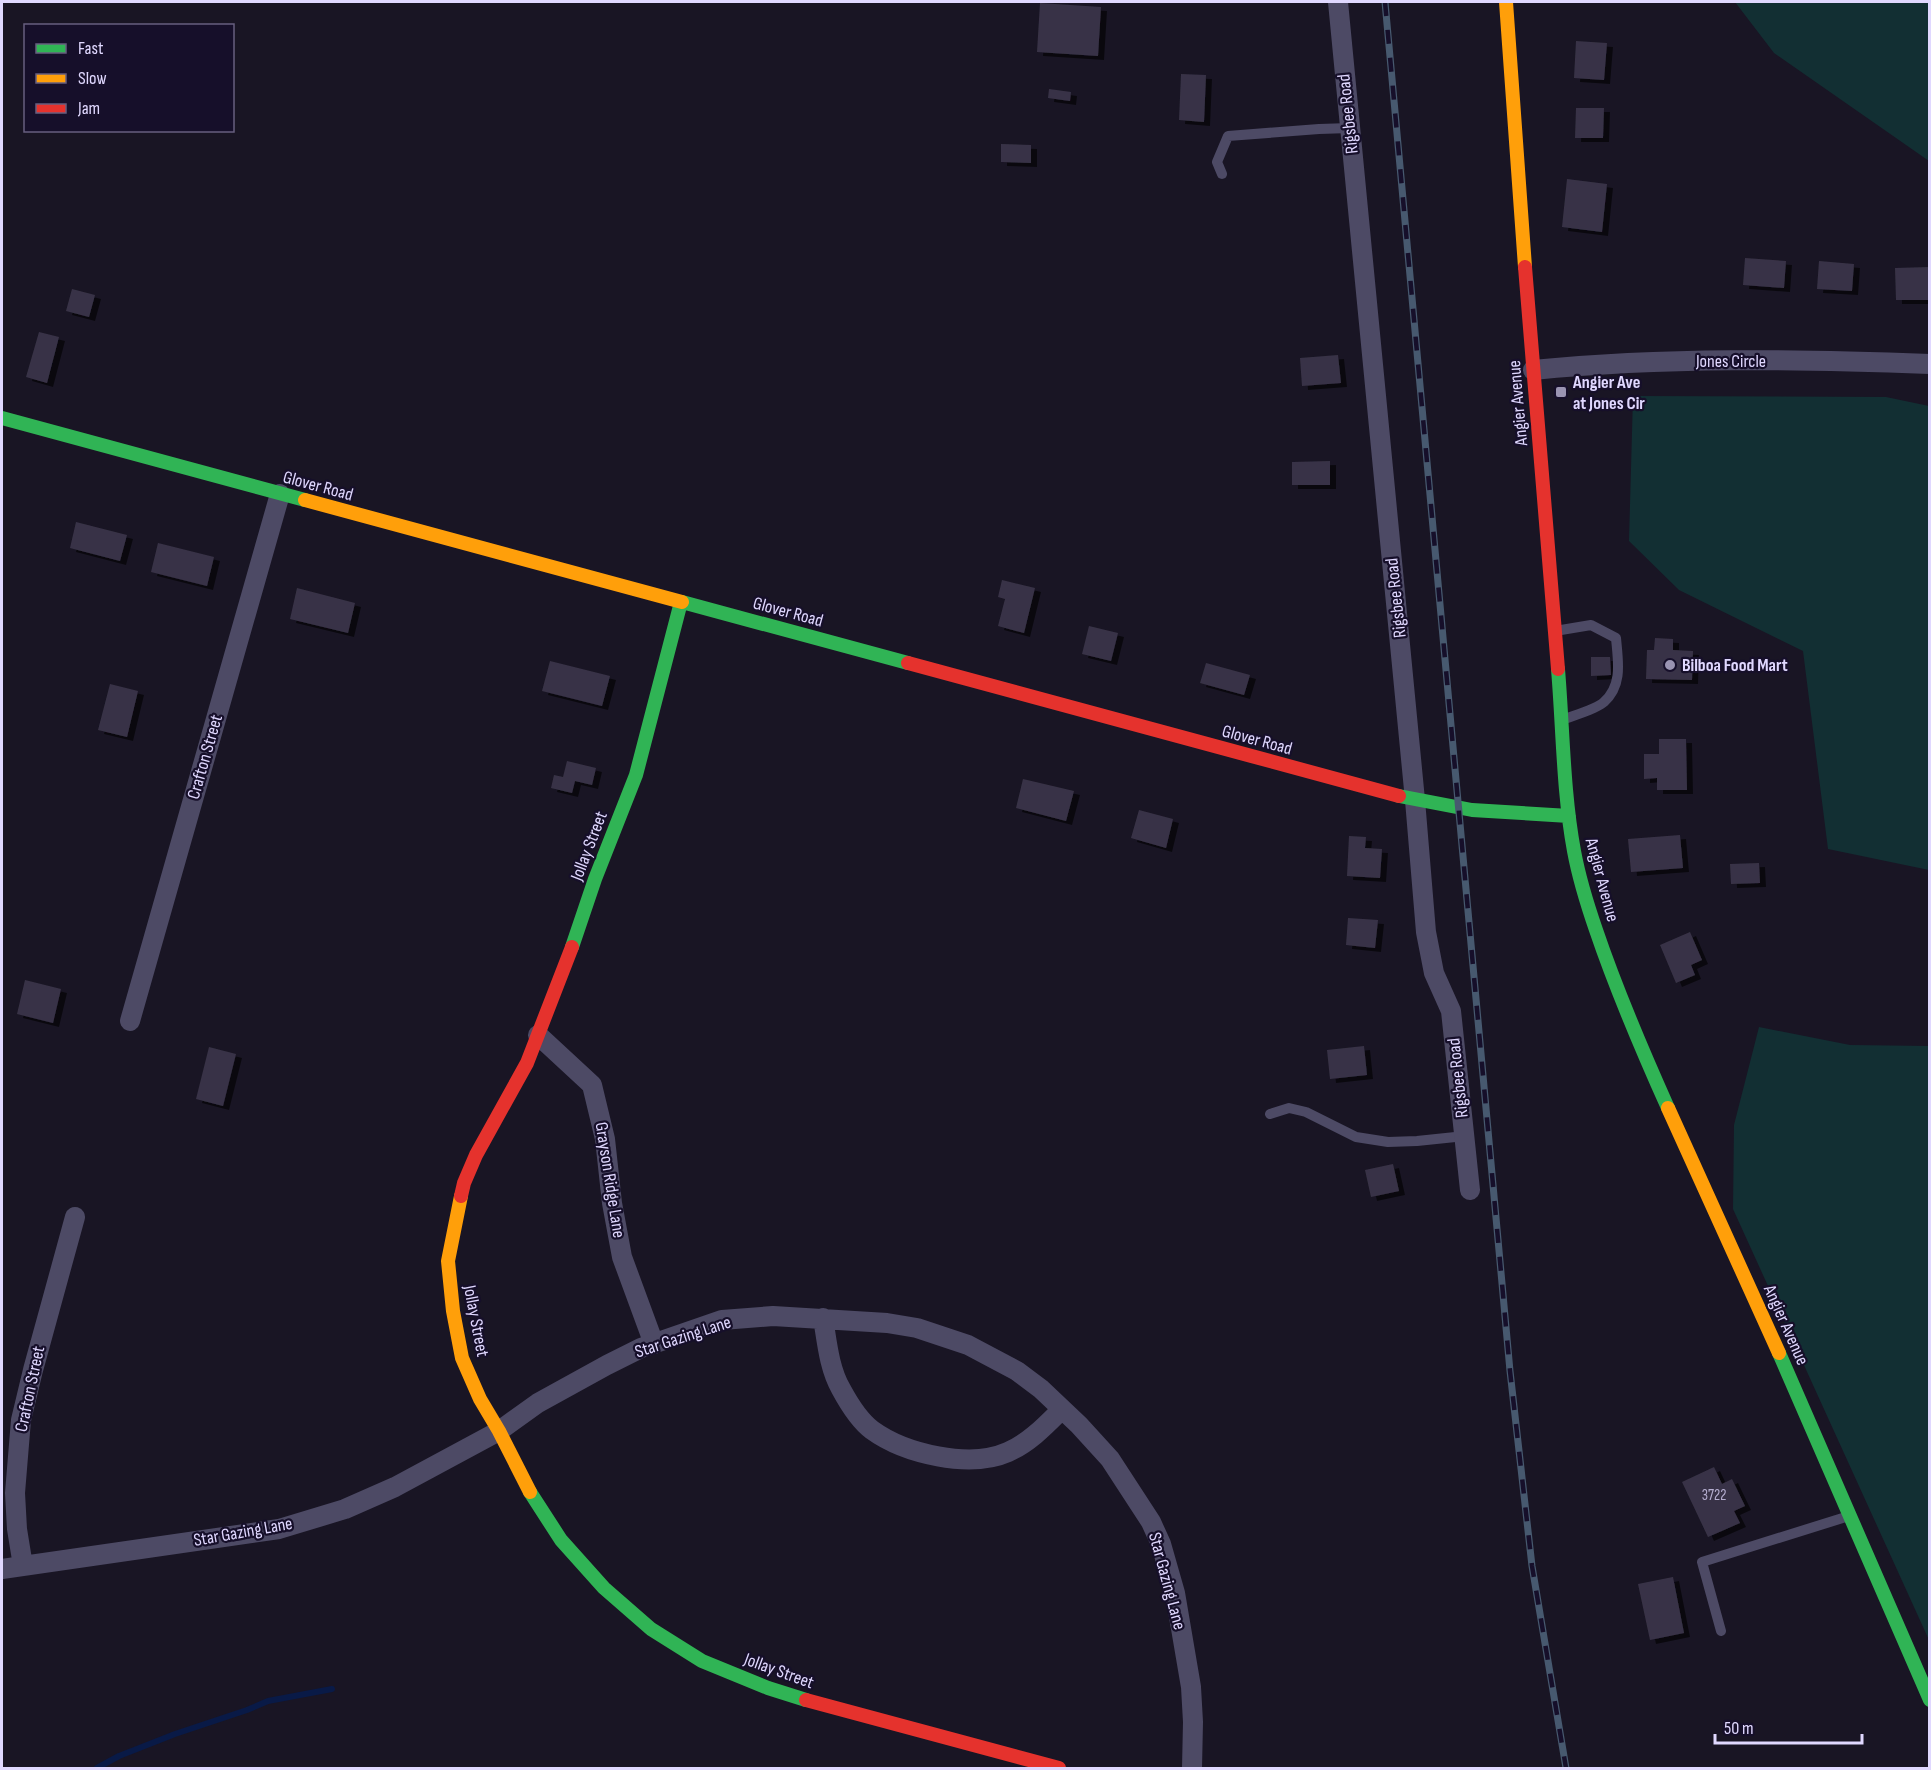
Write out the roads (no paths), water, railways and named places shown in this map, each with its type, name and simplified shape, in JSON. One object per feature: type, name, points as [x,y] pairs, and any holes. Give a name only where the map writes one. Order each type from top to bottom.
[{"type":"street","name":"Rigsbee Road","points":[[1338,2],[1426,932],[1434,973],[1451,1011],[1470,1190]]},
{"type":"street","name":"Angier Avenue","points":[[1506,2],[1533,370],[1556,631],[1569,816],[1574,852],[1586,900],[1632,1028],[1797,1393],[1929,1700]]},
{"type":"street","name":"Jones Circle","points":[[1533,370],[1655,362],[1929,364]]},
{"type":"street","name":"Glover Road","points":[[2,418],[1415,800],[1472,810],[1569,816]]},
{"type":"street","name":"Crafton Street","points":[[130,1021],[280,494]]},
{"type":"street","name":"Jollay Street","points":[[681,602],[636,774],[595,879],[568,960],[527,1063],[476,1155],[464,1183],[448,1261],[453,1311],[462,1358],[480,1399],[499,1431],[527,1488],[561,1540],[604,1588],[651,1629],[702,1661],[768,1688],[827,1707],[1059,1768]]},
{"type":"street","name":"Grayson Ridge Lane","points":[[538,1035],[592,1085],[604,1138],[622,1257],[654,1344]]},
{"type":"street","name":"Crafton Street","points":[[24,1566],[17,1529],[15,1492],[21,1420],[75,1216]]},
{"type":"street","name":"Star Gazing Lane","points":[[2,1569],[279,1529],[345,1509],[385,1491],[499,1431],[538,1403],[615,1361],[654,1344],[723,1320],[773,1316],[823,1318],[862,1320],[917,1328],[968,1346],[1017,1371],[1041,1389],[1091,1436],[1110,1459],[1151,1522],[1161,1544],[1175,1593],[1191,1688],[1192,1768]]},
{"type":"street","points":[[823,1318],[832,1367],[840,1389],[871,1429],[893,1442],[943,1456],[967,1460],[989,1459],[1025,1442],[1062,1409]]},
{"type":"lane","points":[[1222,174],[1217,162],[1228,136],[1350,128]]},
{"type":"lane","points":[[1556,631],[1591,625],[1616,638],[1618,677],[1614,689],[1604,704],[1561,720]]},
{"type":"lane","points":[[1270,1114],[1288,1108],[1306,1113],[1356,1137],[1388,1142],[1465,1136]]},
{"type":"lane","points":[[1721,1631],[1702,1562],[1850,1515]]},
{"type":"waterway","points":[[97,1768],[119,1756],[175,1734],[268,1701],[332,1689]]},
{"type":"railway","points":[[1385,2],[1510,1371],[1532,1566],[1566,1768]]},
{"type":"place","name":"Angier Ave at Jones Cir","points":[[1561,392]]},
{"type":"place","name":"Bilboa Food Mart","points":[[1670,665]]}]
